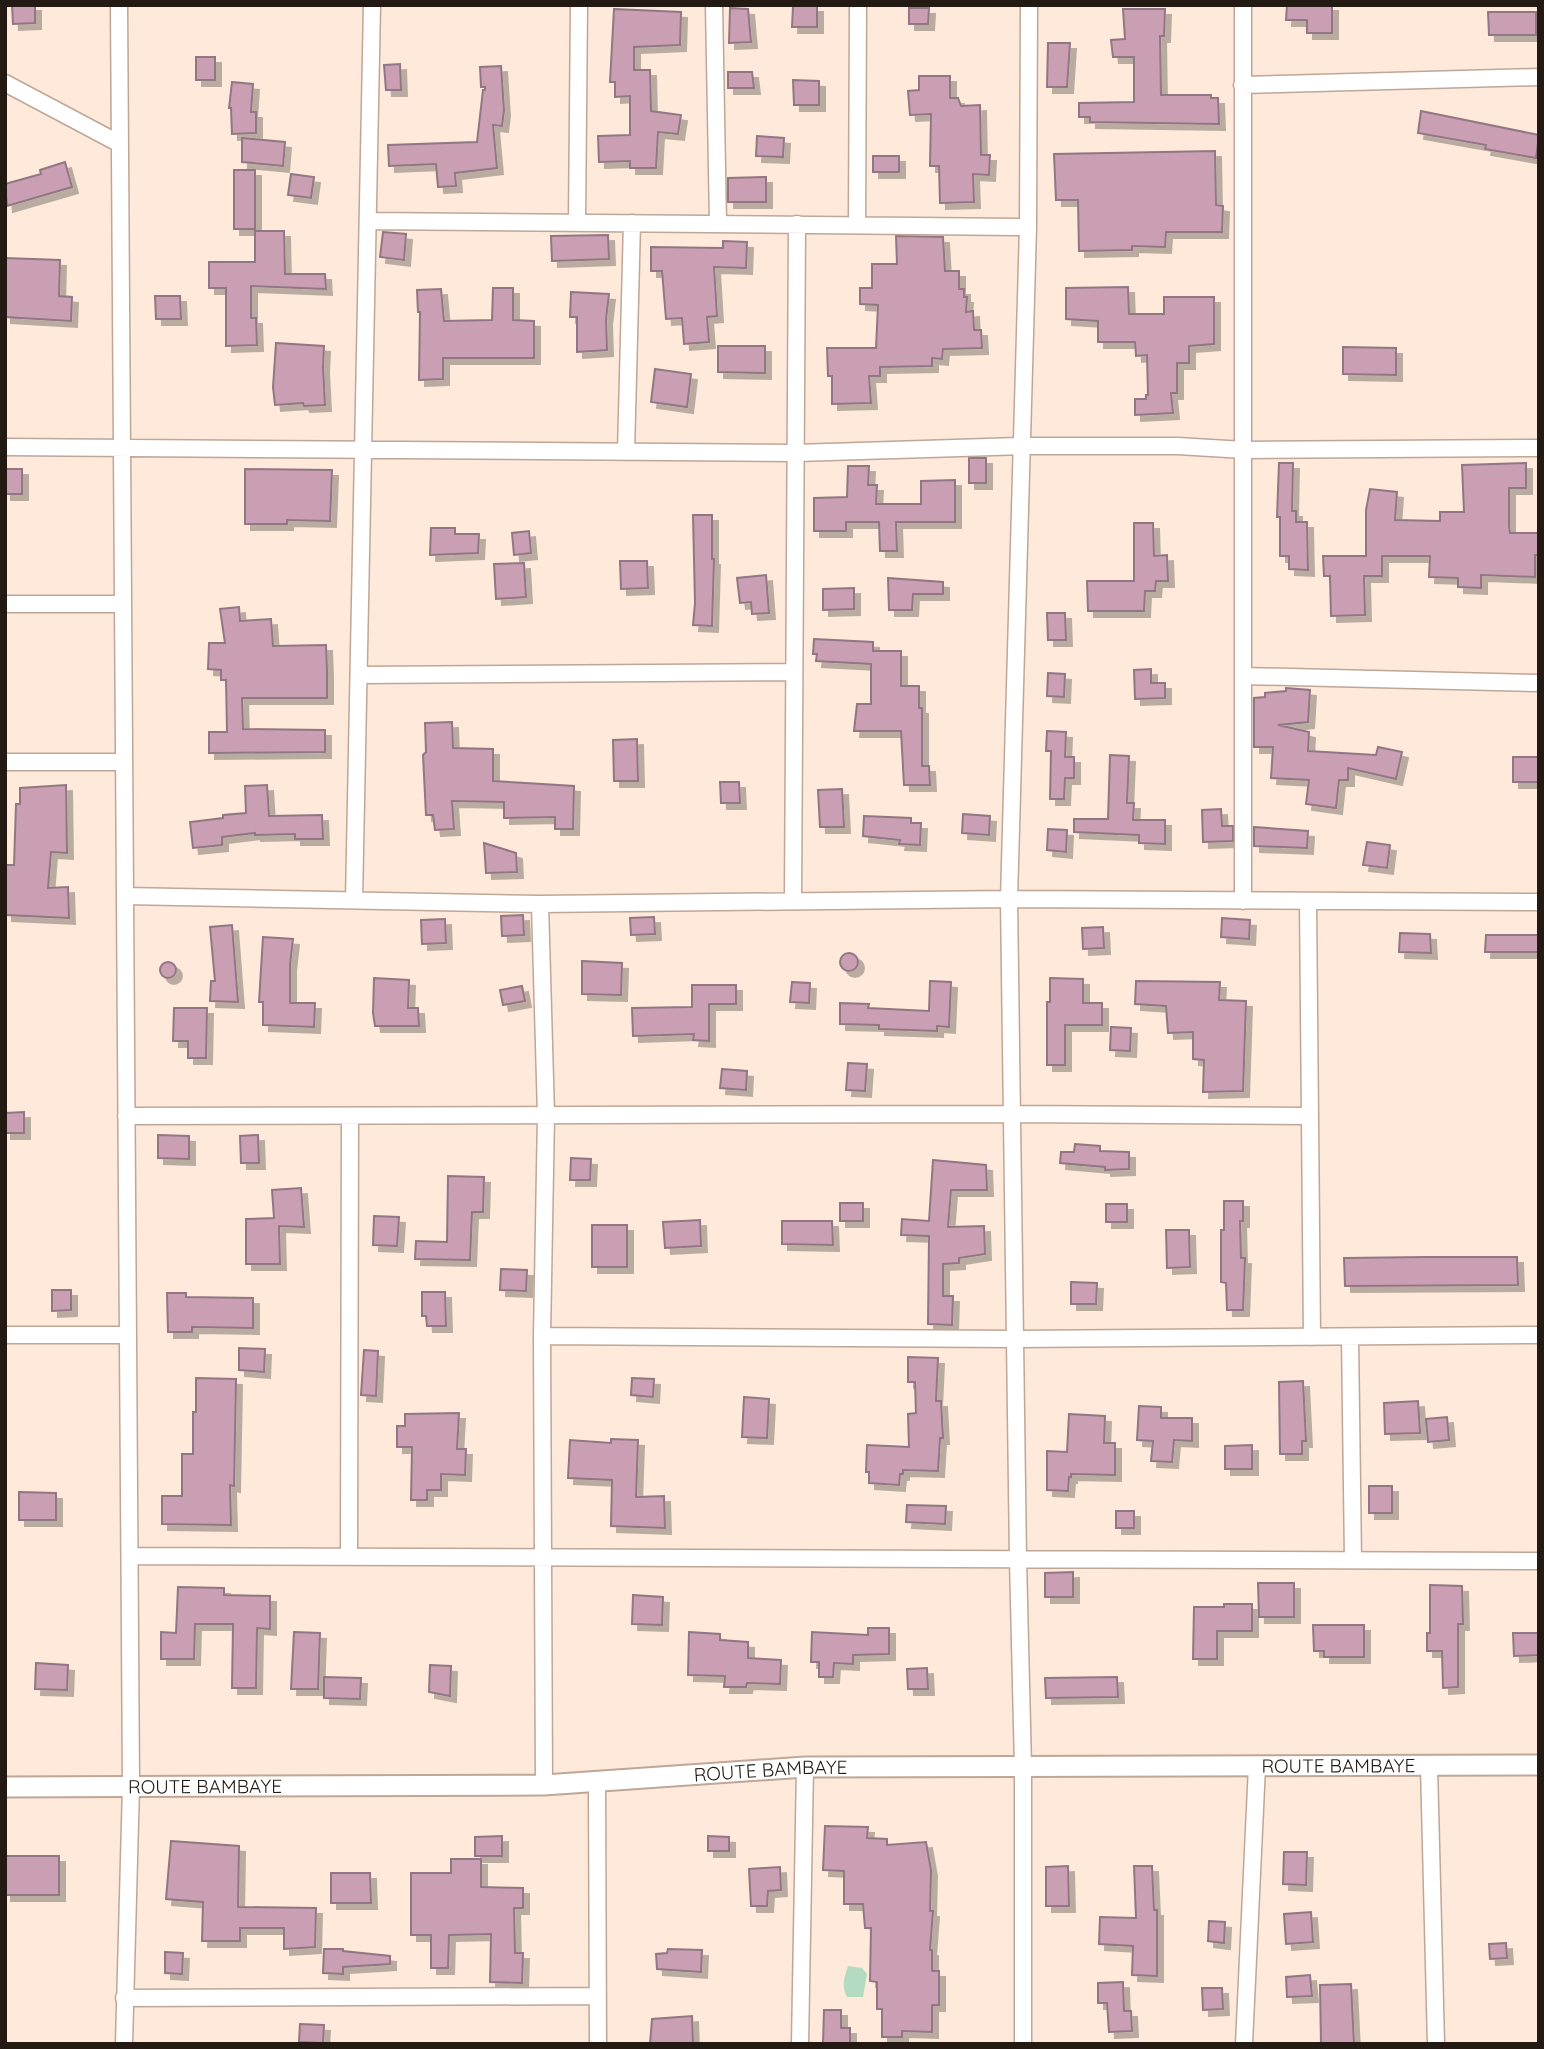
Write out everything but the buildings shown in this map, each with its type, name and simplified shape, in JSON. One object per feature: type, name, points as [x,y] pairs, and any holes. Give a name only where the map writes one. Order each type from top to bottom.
[{"type":"street","points":[[119,5],[131,1786],[124,2044]]},
{"type":"street","points":[[354,900],[372,5]]},
{"type":"street","points":[[577,222],[579,5]]},
{"type":"street","points":[[714,5],[718,223]]},
{"type":"street","points":[[857,225],[858,5]]},
{"type":"street","points":[[1023,2044],[1023,1767],[1009,899],[1028,227],[1028,5]]},
{"type":"street","points":[[1243,5],[1243,901]]},
{"type":"street","points":[[1242,85],[1539,78]]},
{"type":"street","points":[[5,83],[120,144]]},
{"type":"street","points":[[368,220],[1028,227]]},
{"type":"street","points":[[626,452],[632,223]]},
{"type":"street","points":[[793,901],[797,224]]},
{"type":"street","points":[[5,447],[796,453],[1022,446],[1178,446],[1244,450],[1539,448]]},
{"type":"street","points":[[5,604],[123,604]]},
{"type":"street","points":[[359,675],[794,672]]},
{"type":"street","points":[[1244,676],[1539,683]]},
{"type":"street","points":[[5,762],[124,762]]},
{"type":"street","points":[[125,896],[540,904],[1009,899],[1539,902]]},
{"type":"street","points":[[1308,901],[1312,1337]]},
{"type":"street","points":[[540,904],[546,1115],[542,1336],[544,1785]]},
{"type":"street","points":[[127,1116],[1310,1116]]},
{"type":"street","points":[[349,1556],[350,1116]]},
{"type":"street","points":[[5,1335],[128,1335]]},
{"type":"street","points":[[542,1336],[1015,1339],[1539,1335]]},
{"type":"street","points":[[1350,1336],[1353,1560]]},
{"type":"street","points":[[130,1556],[1539,1561]]},
{"type":"street","name":"ROUTE BAMBAYE","points":[[5,1787],[544,1785],[805,1767],[1539,1765]]},
{"type":"street","points":[[1244,2044],[1257,1766]]},
{"type":"street","points":[[1429,1766],[1436,2044]]},
{"type":"street","points":[[800,2044],[805,1767]]},
{"type":"street","points":[[597,1781],[598,2044]]},
{"type":"street","points":[[124,1998],[597,1996]]},
{"type":"green space","points":[[848,1966],[862,1968],[867,1974],[863,1997],[847,1997],[845,1993],[844,1978]]}]
